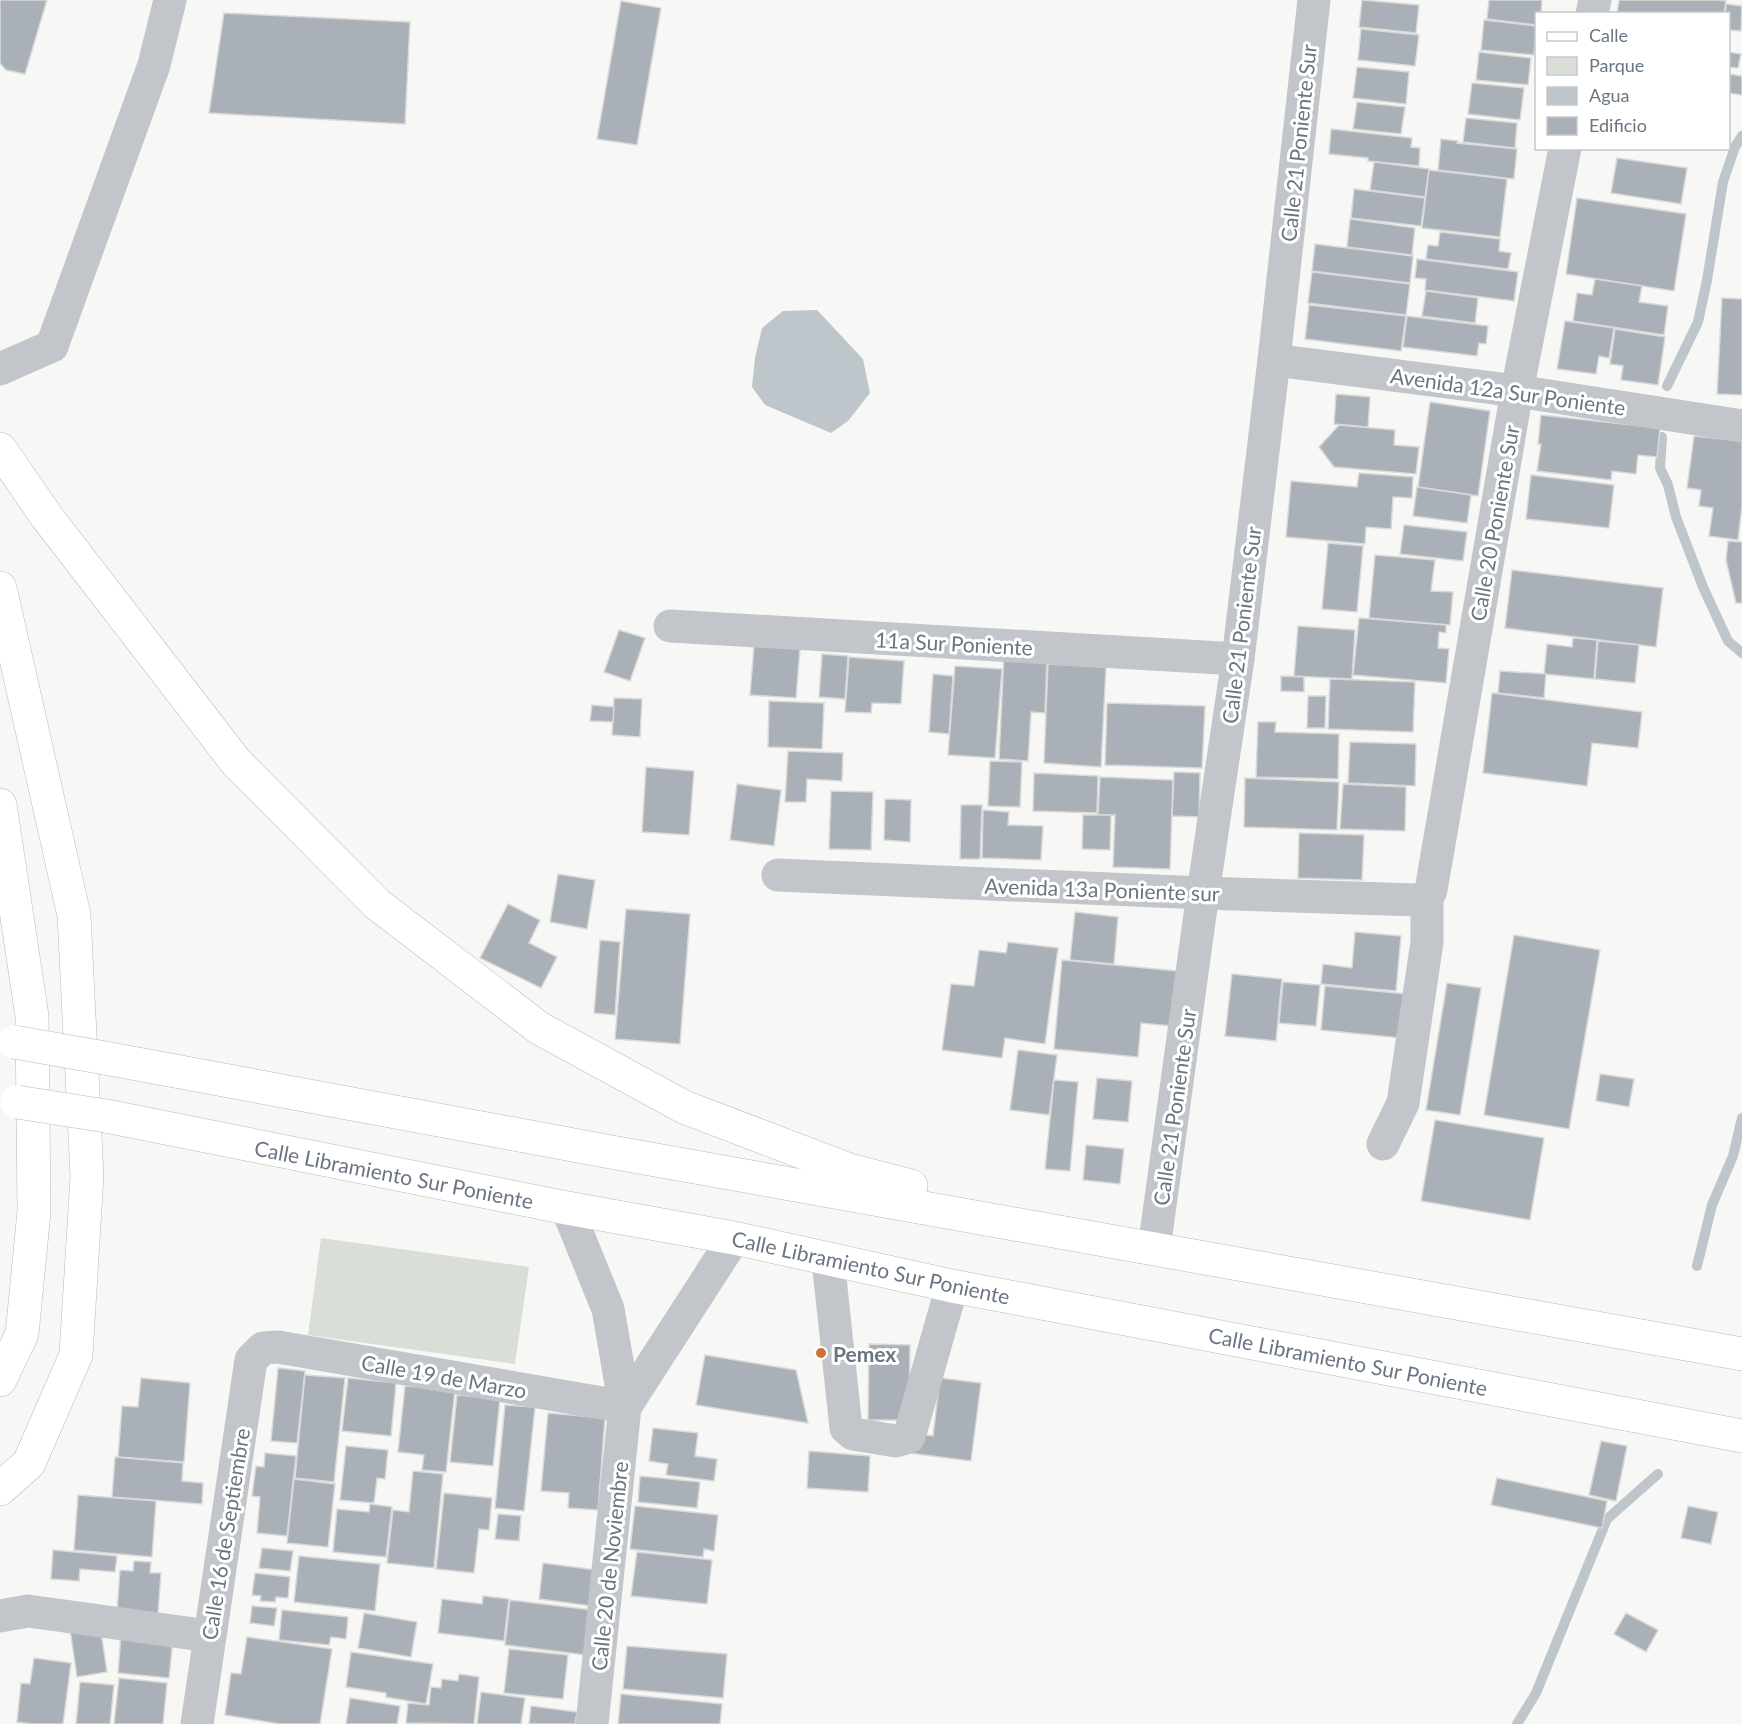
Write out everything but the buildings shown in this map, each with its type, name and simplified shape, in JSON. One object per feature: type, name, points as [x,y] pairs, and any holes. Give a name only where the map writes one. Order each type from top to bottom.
[{"type":"main road","points":[[0,449],[47,517],[236,762],[377,904],[539,1028],[684,1107],[849,1170],[1139,1246]]},
{"type":"main road","points":[[0,588],[74,915],[87,1176],[76,1354],[29,1463],[0,1489]]},
{"type":"main road","points":[[0,805],[32,1016],[34,1212],[22,1334],[0,1380]]},
{"type":"main road","points":[[7,1041],[600,1150],[1742,1354]]},
{"type":"main road","name":"Calle Libramiento Sur Poniente","points":[[8,1100],[106,1116],[567,1208],[734,1238],[952,1286],[1742,1436]]},
{"type":"street","points":[[0,369],[52,346],[154,65],[170,0]]},
{"type":"street","name":"Calle 21 Poniente Sur","points":[[1139,1246],[1203,893],[1238,660],[1314,0]]},
{"type":"street","name":"Calle 20 Poniente Sur","points":[[1383,1144],[1403,1102],[1427,942],[1427,898],[1431,890],[1517,391],[1565,150]]},
{"type":"street","name":"Avenida 12a Sur Poniente","points":[[1274,360],[1517,391],[1742,426]]},
{"type":"street","name":"11a Sur Poniente","points":[[670,626],[1238,660]]},
{"type":"street","name":"Avenida 13a Poniente sur","points":[[778,875],[1203,893],[1417,900],[1427,898]]},
{"type":"street","name":"Calle 20 de Noviembre","points":[[567,1208],[608,1309],[625,1407],[592,1724]]},
{"type":"street","name":"Calle 20 de Noviembre","points":[[625,1407],[734,1238]]},
{"type":"street","points":[[828,1260],[846,1428],[853,1434],[896,1441],[909,1437],[952,1286]]},
{"type":"street","name":"Calle 19 de Marzo","points":[[263,1348],[278,1347],[625,1407]]},
{"type":"street","name":"Calle 16 de Septiembre","points":[[197,1724],[251,1360],[263,1348]]},
{"type":"street","points":[[0,1616],[28,1611],[209,1636]]},
{"type":"green space","points":[[321,1238],[529,1267],[515,1364],[308,1335]]},
{"type":"water","points":[[817,310],[863,359],[870,393],[848,421],[831,433],[765,405],[752,387],[755,358],[762,328],[783,311]]},
{"type":"waterway","points":[[1667,386],[1698,322],[1723,182],[1735,147],[1742,136]]},
{"type":"waterway","points":[[1662,437],[1660,468],[1668,485],[1676,517],[1703,587],[1728,641],[1742,653]]},
{"type":"waterway","points":[[1697,1266],[1712,1205],[1733,1156],[1742,1118]]},
{"type":"waterway","points":[[1517,1724],[1536,1693],[1607,1519],[1658,1474]]},
{"type":"place","name":"Pemex","points":[[821,1353]]}]
